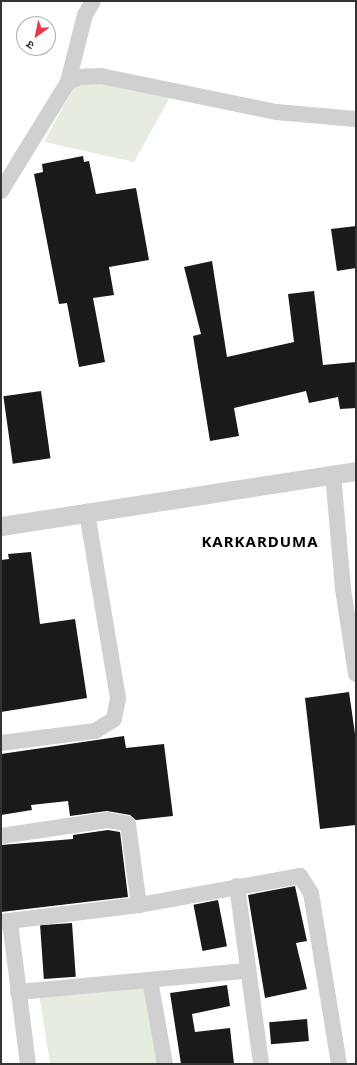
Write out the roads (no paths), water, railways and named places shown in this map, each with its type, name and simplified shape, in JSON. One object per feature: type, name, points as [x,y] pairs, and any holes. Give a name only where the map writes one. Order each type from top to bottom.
[{"type":"street","points":[[1,191],[68,82],[85,15],[93,1]]},
{"type":"street","points":[[68,82],[80,77],[101,76],[276,112],[356,119]]},
{"type":"street","points":[[1,526],[356,471]]},
{"type":"street","points":[[333,474],[349,588],[356,674]]},
{"type":"street","points":[[1,743],[95,731],[114,719],[118,698],[87,512]]},
{"type":"street","points":[[1,836],[108,820],[128,824],[139,905]]},
{"type":"street","points":[[28,1064],[18,992],[5,922],[139,905],[294,875],[304,879],[311,893],[339,1064]]},
{"type":"street","points":[[236,886],[246,971],[260,1064]]},
{"type":"street","points":[[18,992],[246,971]]},
{"type":"street","points":[[150,980],[165,1064]]},
{"type":"district","name":"KARKARDUMA","points":[[260,542]]}]
